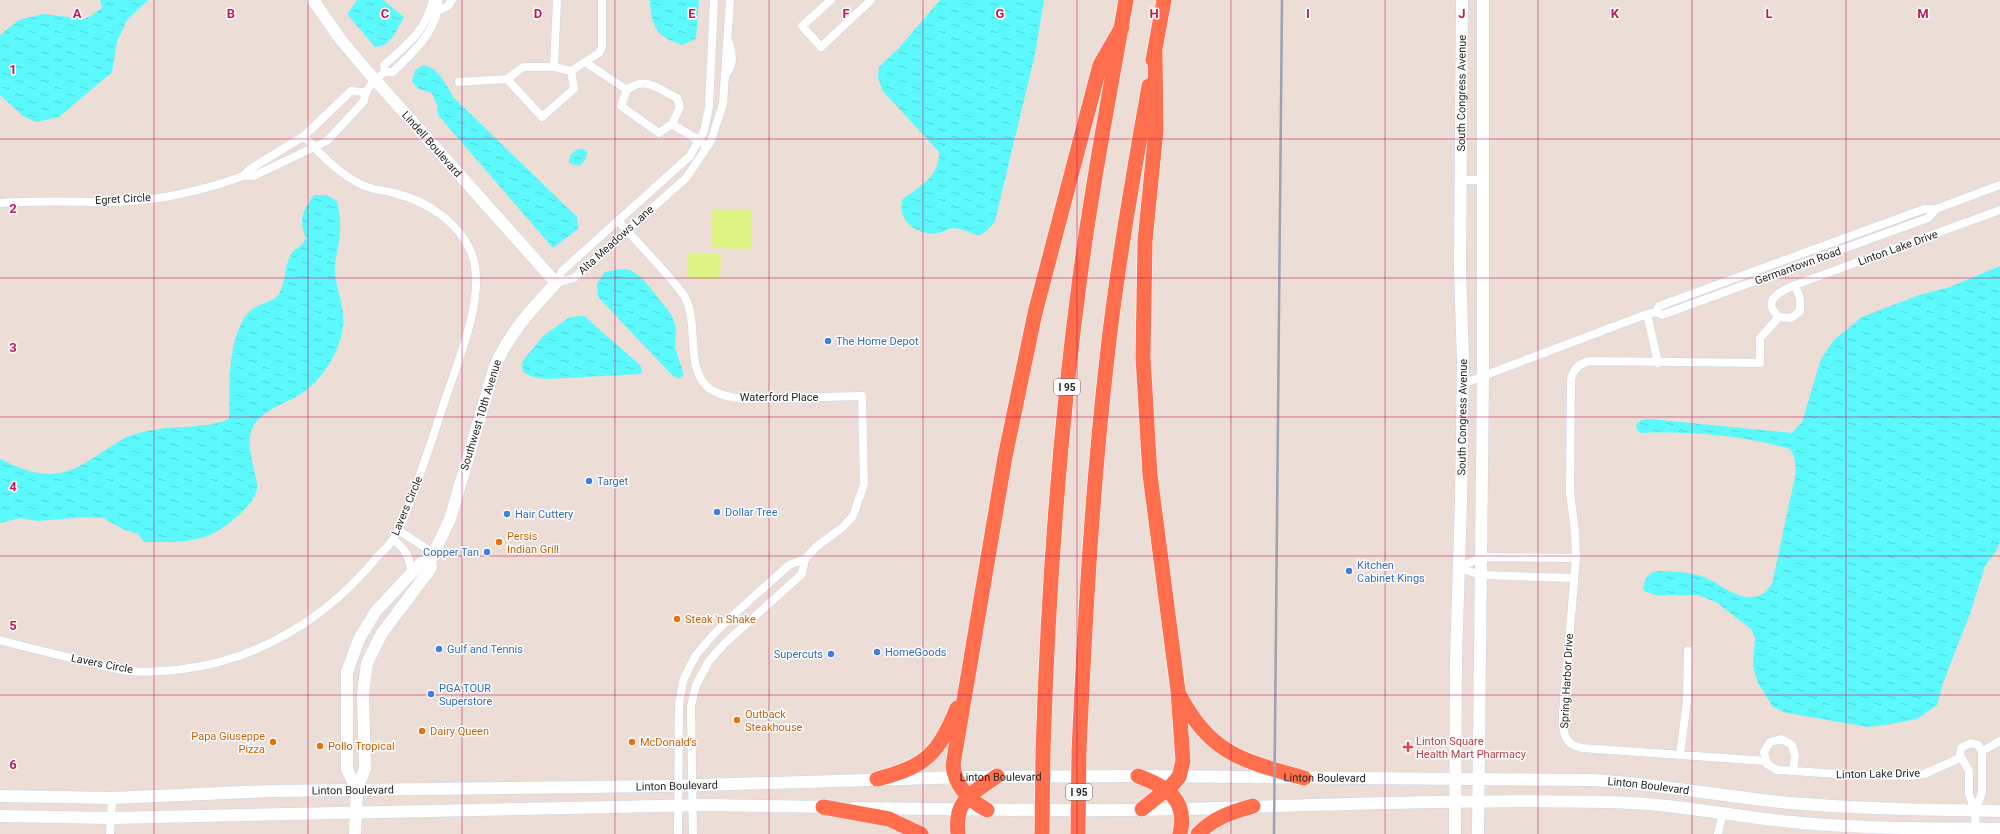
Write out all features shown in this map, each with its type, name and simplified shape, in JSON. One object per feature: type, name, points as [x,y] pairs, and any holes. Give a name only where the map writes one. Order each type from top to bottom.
[{"type":"highway","name":"I 95","points":[[1042,834],[1043,751],[1053,542],[1068,370],[1093,191],[1126,0]]},
{"type":"highway","name":"I 95","points":[[1078,834],[1079,751],[1088,565],[1105,373],[1124,227],[1164,0]]},
{"type":"highway","points":[[987,810],[968,797],[955,777],[953,765],[1005,457],[1035,313],[1100,65],[1122,27]]},
{"type":"highway","points":[[1142,809],[1168,790],[1179,777],[1183,761],[1178,691],[1152,496],[1144,372],[1143,298],[1145,241],[1156,130],[1155,52]]},
{"type":"highway","points":[[877,780],[911,768],[930,755],[948,729],[967,683]]},
{"type":"highway","points":[[1178,691],[1195,721],[1218,745],[1249,762],[1304,778]]},
{"type":"highway","points":[[958,834],[957,819],[959,809],[968,797],[997,776]]},
{"type":"highway","points":[[1138,776],[1168,790],[1174,798],[1180,809],[1182,820],[1180,834]]},
{"type":"highway","points":[[1198,834],[1219,818],[1253,806]]},
{"type":"highway","points":[[823,807],[889,819],[921,834]]},
{"type":"main road","name":"Lindell Boulevard","points":[[314,0],[341,40],[375,80],[556,283]]},
{"type":"main road","name":"South Congress Avenue","points":[[1455,834],[1462,384],[1460,270],[1462,180],[1462,0]]},
{"type":"main road","name":"South Congress Avenue","points":[[1478,834],[1482,557],[1483,0]]},
{"type":"main road","name":"Southwest 10th Avenue","points":[[355,834],[356,790],[364,768],[363,694],[367,663],[382,633],[431,568],[432,557],[450,519],[495,366],[502,349],[518,325],[556,283]]},
{"type":"main road","name":"Southwest 10th Avenue","points":[[356,790],[346,769],[347,672],[359,639],[376,611],[411,572],[422,562],[432,557]]},
{"type":"main road","name":"Linton Boulevard","points":[[0,796],[112,798],[270,791],[679,786],[997,776],[1138,776],[1479,779],[1624,782],[1753,799],[1890,810],[2000,811]]},
{"type":"main road","points":[[1723,813],[1729,806],[1738,802],[1753,799]]},
{"type":"main road","name":"Linton Boulevard","points":[[0,816],[111,818],[679,806],[987,810],[1180,809],[1455,802],[1634,803],[1816,824],[1976,832],[2000,829]]},
{"type":"street","points":[[433,0],[424,26],[416,37],[384,65],[384,72],[393,72],[431,29],[439,10],[438,0]]},
{"type":"street","points":[[439,10],[448,6],[452,0]]},
{"type":"street","points":[[554,67],[557,0]]},
{"type":"street","points":[[459,82],[507,79],[523,67],[554,67],[571,71],[599,53],[602,47],[602,0]]},
{"type":"street","name":"Alta Meadows Lane","points":[[556,283],[562,271],[690,156],[704,132],[709,107],[714,0]]},
{"type":"street","points":[[711,74],[725,75],[731,68],[732,55],[727,39],[730,0]]},
{"type":"street","points":[[831,0],[802,26],[821,47],[871,0]]},
{"type":"street","points":[[585,62],[627,90]]},
{"type":"street","points":[[507,79],[542,116],[574,89],[571,71]]},
{"type":"street","name":"Egret Circle","points":[[0,203],[52,200],[113,202],[136,200],[183,193],[243,176],[254,176],[327,141],[364,101],[365,92],[384,72]]},
{"type":"street","name":"Alta Meadows Lane","points":[[556,283],[574,278],[686,178],[708,146],[717,126],[723,104],[725,75]]},
{"type":"street","points":[[643,82],[677,98],[680,107],[672,124],[659,133],[621,106],[627,90],[635,83],[643,82]]},
{"type":"street","name":"Egret Circle","points":[[243,176],[250,169],[304,136],[351,90],[365,92]]},
{"type":"street","points":[[672,124],[708,146]]},
{"type":"street","name":"Lavers Circle","points":[[0,640],[130,671],[171,670],[217,663],[240,656],[278,640],[318,615],[350,588],[393,539],[424,464],[460,354],[474,306],[477,288],[476,270],[471,252],[463,239],[444,217],[415,199],[365,187],[350,179],[327,161],[304,136]]},
{"type":"street","points":[[1462,180],[1482,180]]},
{"type":"street","name":"Germantown Road","points":[[1656,312],[1660,306],[1714,285],[1924,209],[1936,209],[2000,185]]},
{"type":"street","name":"Germantown Road","points":[[1462,384],[1647,314],[1656,312],[1662,315],[1928,218],[1936,209]]},
{"type":"street","name":"Linton Lake Drive","points":[[1779,317],[1775,313],[1772,302],[1777,292],[2000,210]]},
{"type":"street","points":[[1837,251],[1838,248],[1906,222],[1909,220],[1910,214]]},
{"type":"street","name":"Waterford Place","points":[[618,220],[683,295],[691,311],[696,368],[700,378],[710,389],[723,395],[742,399],[862,396],[864,484],[853,516],[843,527],[816,547],[805,559],[789,564],[721,626],[696,655],[683,681],[679,704],[678,834]]},
{"type":"street","points":[[1682,308],[1688,302],[1714,292],[1714,285]]},
{"type":"street","points":[[1779,317],[1791,318],[1800,311],[1800,299],[1795,285]]},
{"type":"street","points":[[1647,314],[1658,363]]},
{"type":"street","name":"Spring Harbor Drive","points":[[1766,761],[1582,748],[1576,747],[1566,740],[1563,728],[1563,713],[1576,558],[1575,532],[1570,492],[1572,374],[1579,365],[1590,361],[1760,363],[1760,338],[1779,317]]},
{"type":"street","points":[[398,530],[432,557]]},
{"type":"street","points":[[393,539],[405,549],[410,560],[411,572]]},
{"type":"street","points":[[1459,568],[1482,557],[1576,558]]},
{"type":"street","name":"Waterford Place","points":[[693,834],[691,706],[696,685],[710,661],[724,644],[802,574],[805,559]]},
{"type":"street","points":[[1459,568],[1481,575],[1574,578]]},
{"type":"street","points":[[1680,755],[1687,701],[1688,650]]},
{"type":"street","points":[[1766,761],[1764,752],[1770,742],[1781,739],[1787,741],[1794,750],[1793,771]]},
{"type":"street","points":[[1982,751],[2000,741]]},
{"type":"street","points":[[1975,811],[1982,793],[1982,751],[1978,745],[1967,744],[1960,751],[1960,758],[1969,771],[1969,794],[1975,811],[1976,832]]},
{"type":"street","name":"Linton Lake Drive","points":[[1766,761],[1772,768],[1793,771],[1846,775],[1918,775],[1960,758]]},
{"type":"street","points":[[110,834],[112,798]]},
{"type":"street","points":[[1718,834],[1723,813]]},
{"type":"green space","points":[[712,210],[752,210],[751,249],[712,248]]},
{"type":"green space","points":[[688,253],[721,254],[720,280],[688,278]]},
{"type":"water","points":[[100,0],[148,0],[127,20],[117,42],[112,72],[59,117],[36,122],[23,116],[0,95],[0,35],[19,20],[43,14],[84,19],[102,8]]},
{"type":"water","points":[[357,0],[383,0],[404,17],[392,37],[385,44],[375,47],[347,14]]},
{"type":"water","points":[[650,0],[699,0],[696,39],[682,45],[673,42],[661,34],[654,24]]},
{"type":"water","points":[[940,0],[1044,0],[1035,54],[995,221],[989,229],[980,235],[953,228],[933,234],[921,232],[907,222],[902,210],[902,200],[927,180],[932,174],[936,168],[939,152],[882,90],[878,77],[879,67],[899,48]]},
{"type":"water","points":[[424,65],[435,70],[454,98],[577,217],[578,229],[553,248],[438,115],[437,105],[432,93],[418,89],[412,81],[415,70]]},
{"type":"water","points":[[578,149],[584,149],[587,152],[586,159],[579,166],[569,163],[570,155]]},
{"type":"water","points":[[314,195],[327,195],[337,201],[340,227],[335,273],[343,314],[341,336],[333,358],[320,377],[304,392],[264,414],[254,425],[251,432],[250,448],[257,487],[256,494],[245,509],[228,524],[205,537],[175,542],[144,542],[138,534],[125,530],[103,518],[86,517],[37,521],[20,518],[0,523],[0,459],[28,471],[57,474],[78,467],[115,443],[135,434],[163,429],[201,426],[229,419],[230,369],[234,344],[238,332],[247,314],[256,307],[275,298],[279,294],[283,284],[289,257],[306,238],[302,226],[302,220],[307,206]]},
{"type":"water","points":[[2000,266],[2000,540],[1997,550],[1985,566],[1971,611],[1943,683],[1937,705],[1917,719],[1868,727],[1787,713],[1773,707],[1758,683],[1753,667],[1755,638],[1751,629],[1716,602],[1698,595],[1656,595],[1644,591],[1644,582],[1650,574],[1657,571],[1684,572],[1704,577],[1733,593],[1745,597],[1758,596],[1766,591],[1772,584],[1796,472],[1794,456],[1790,449],[1753,440],[1697,433],[1641,433],[1637,430],[1636,425],[1641,420],[1650,419],[1792,433],[1802,422],[1821,359],[1834,340],[1862,317],[1919,295],[1950,287]]},
{"type":"water","points":[[619,269],[630,270],[643,279],[671,314],[676,327],[675,347],[684,375],[680,379],[672,375],[598,297],[597,283],[605,272]]},
{"type":"water","points":[[584,316],[640,365],[642,371],[640,374],[547,379],[533,377],[523,372],[522,362],[543,336],[570,317]]},
{"type":"railway","points":[[1274,834],[1282,0]]},
{"type":"place","name":"The Home Depot","points":[[828,341]]},
{"type":"place","name":"Target","points":[[589,481]]},
{"type":"place","name":"Dollar Tree","points":[[717,512]]},
{"type":"place","name":"Hair Cuttery","points":[[507,514]]},
{"type":"place","name":"Persis Indian Grill","points":[[499,542]]},
{"type":"place","name":"Copper Tan","points":[[487,552]]},
{"type":"place","name":"Kitchen Cabinet Kings","points":[[1349,571]]},
{"type":"place","name":"Steak 'n Shake","points":[[677,619]]},
{"type":"place","name":"Gulf and Tennis","points":[[439,649]]},
{"type":"place","name":"HomeGoods","points":[[877,652]]},
{"type":"place","name":"Supercuts","points":[[831,654]]},
{"type":"place","name":"PGA TOUR Superstore","points":[[431,694]]},
{"type":"place","name":"Outback Steakhouse","points":[[737,720]]},
{"type":"place","name":"Dairy Queen","points":[[422,731]]},
{"type":"place","name":"Papa Giuseppe Pizza","points":[[273,742]]},
{"type":"place","name":"McDonald's","points":[[632,742]]},
{"type":"place","name":"Pollo Tropical","points":[[320,746]]},
{"type":"place","name":"Linton Square Health Mart Pharmacy","points":[[1408,747]]}]
